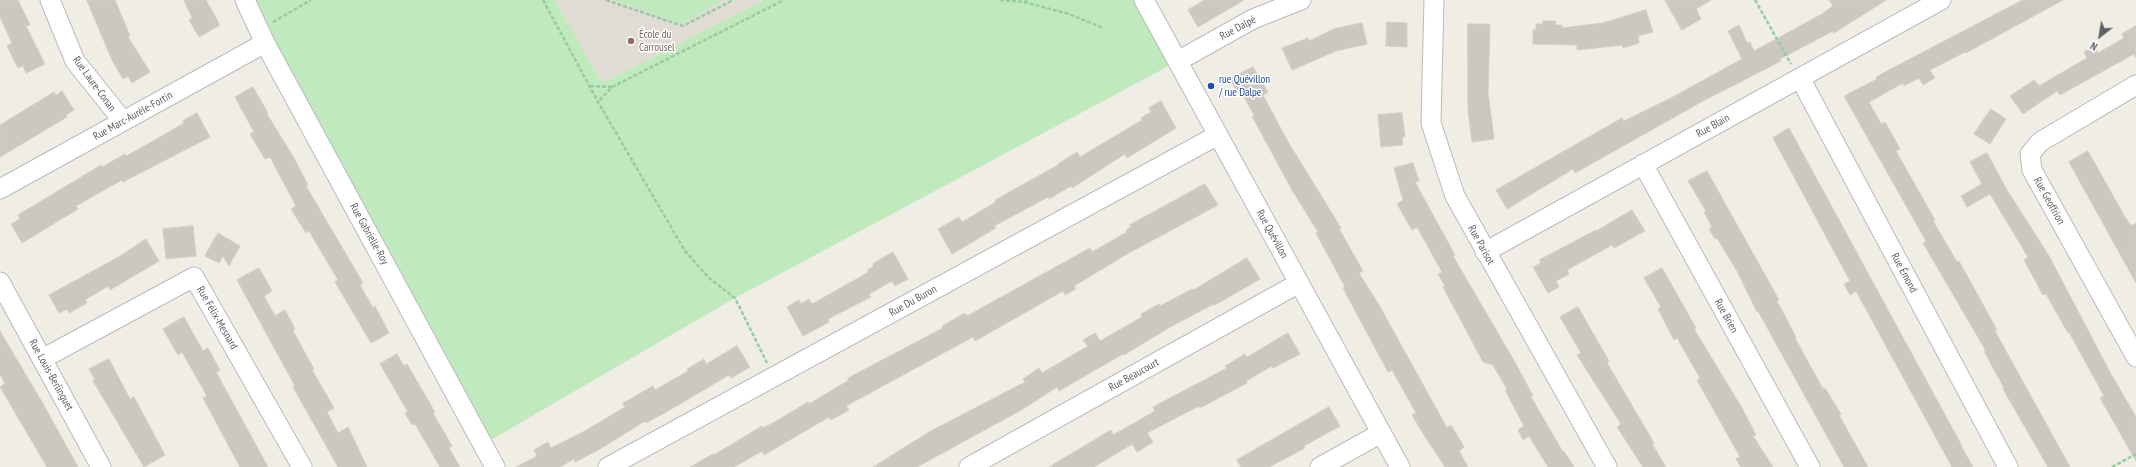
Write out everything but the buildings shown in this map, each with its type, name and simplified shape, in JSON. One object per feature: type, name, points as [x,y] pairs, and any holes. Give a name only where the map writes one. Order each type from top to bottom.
[{"type":"street","name":"Rue Laure-Conan","points":[[50,0],[75,61],[123,121]]},
{"type":"street","name":"Rue Gabrielle-Roy","points":[[245,0],[265,43],[495,467]]},
{"type":"street","name":"Rue Quévillon","points":[[1144,0],[1400,467]]},
{"type":"street","name":"Rue Dalpé","points":[[1178,61],[1253,19],[1301,0]]},
{"type":"street","name":"Rue Parisot","points":[[1434,0],[1431,123],[1454,196],[1607,467]]},
{"type":"street","name":"Rue Blain","points":[[1485,252],[1941,0]]},
{"type":"street","name":"Rue Marc-Aurèle-Fortin","points":[[0,189],[265,43]]},
{"type":"street","name":"Rue Émond","points":[[1800,78],[2008,467]]},
{"type":"street","name":"Rue Geoffrion","points":[[2136,85],[2040,142],[2030,154],[2032,170],[2136,357]]},
{"type":"street","name":"Rue Du Buron","points":[[608,467],[1218,135]]},
{"type":"street","name":"Rue Brien","points":[[1643,164],[1810,467]]},
{"type":"street","name":"Rue Félix-Mesnard","points":[[42,359],[194,277],[302,467]]},
{"type":"street","name":"Rue Louis-Berlinguet","points":[[0,282],[101,467]]},
{"type":"street","name":"Rue Beaucourt","points":[[969,467],[1299,283]]},
{"type":"street","points":[[1320,467],[1381,433]]},
{"type":"path","points":[[265,43],[273,21],[311,0]]},
{"type":"path","points":[[543,0],[598,102],[685,251],[710,278],[735,298],[773,377]]},
{"type":"path","points":[[606,0],[684,26],[733,0]]},
{"type":"path","points":[[598,102],[612,87],[784,0]]},
{"type":"path","points":[[1000,0],[1026,1],[1069,14],[1103,28]]},
{"type":"path","points":[[1755,0],[1800,78]]},
{"type":"path","points":[[590,86],[612,87]]},
{"type":"path","points":[[2112,467],[2136,454]]},
{"type":"shaded area","name":"École du Carrousel","points":[[555,0],[764,0],[602,83]]},
{"type":"green space","points":[[245,0],[555,0],[602,83],[764,0],[1144,0],[1178,61],[735,298],[484,444]]},
{"type":"green space","points":[[614,0],[723,0],[682,24]]},
{"type":"place","name":"École du Carrousel","points":[[631,41]]},
{"type":"place","name":"rue Quévillon / rue Dalpe","points":[[1211,86]]}]
